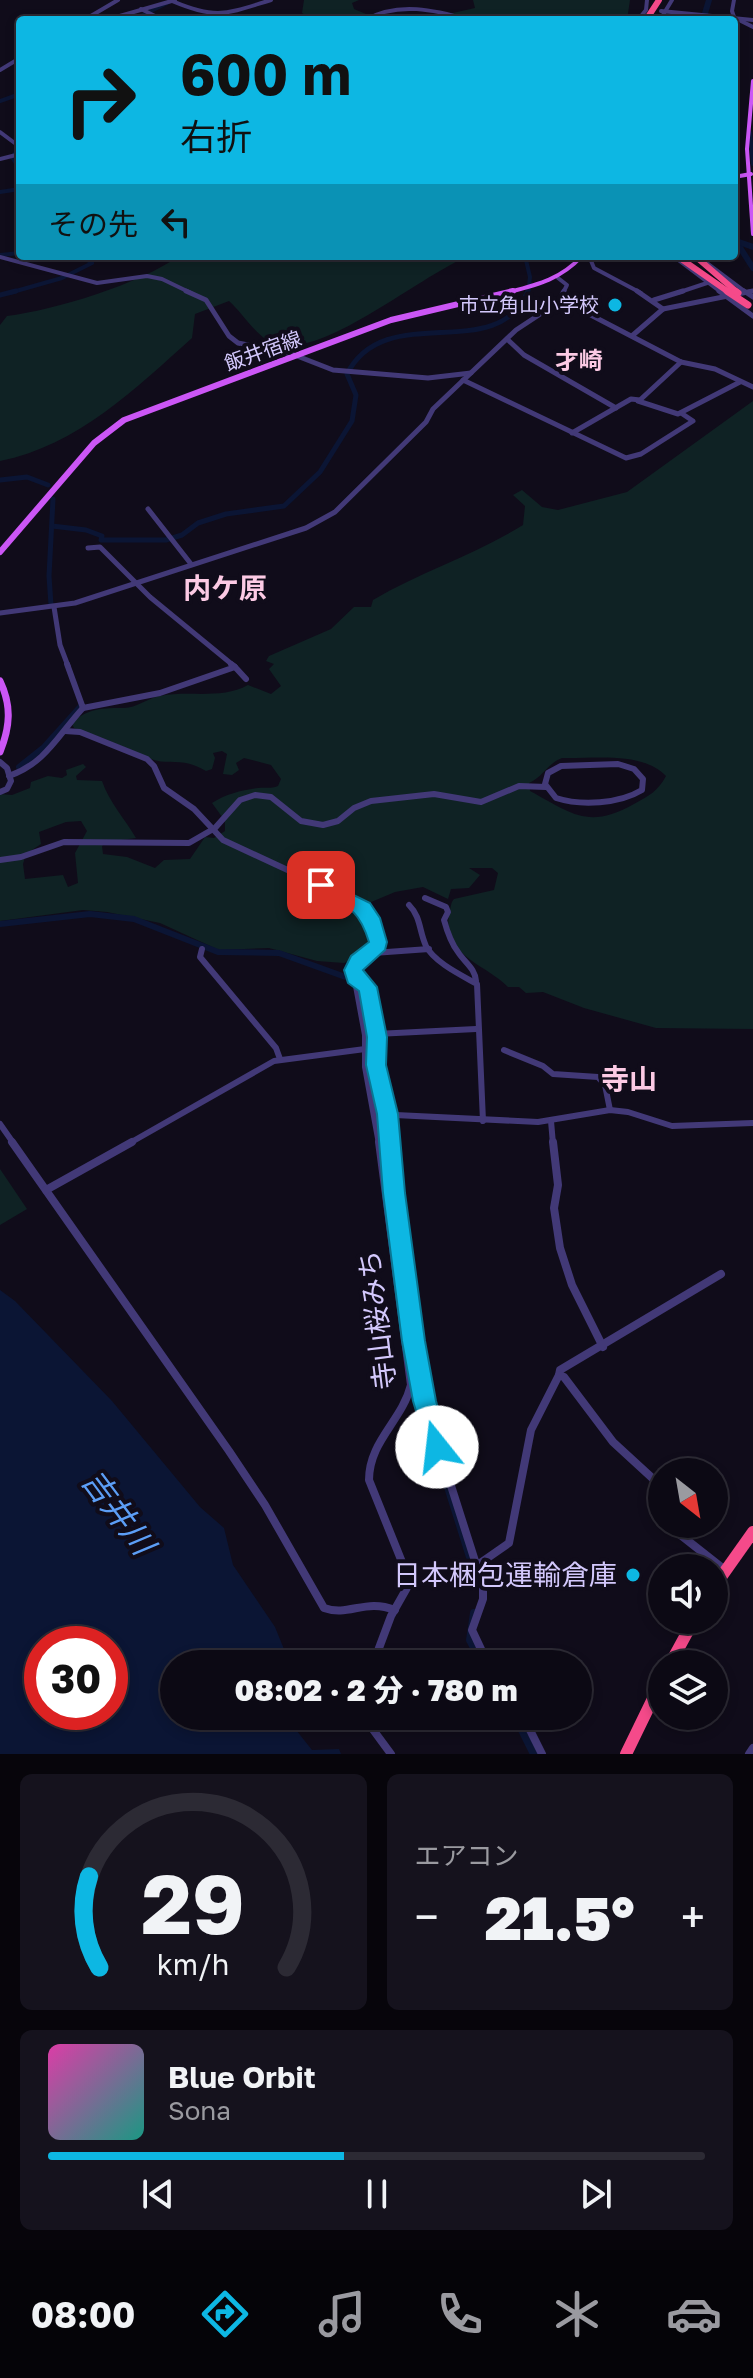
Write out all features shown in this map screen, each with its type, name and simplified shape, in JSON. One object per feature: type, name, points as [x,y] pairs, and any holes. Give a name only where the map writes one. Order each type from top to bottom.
[{"type":"highway","points":[[681,260],[752,308]]},
{"type":"highway","points":[[683,260],[752,308]]},
{"type":"highway","points":[[701,260],[752,308]]},
{"type":"highway","points":[[728,1566],[753,1532]]},
{"type":"highway","points":[[626,1754],[648,1709]]},
{"type":"main road","points":[[753,81],[747,149],[753,234]]},
{"type":"main road","name":"飯井宿線","points":[[0,552],[94,443],[113,427],[152,408],[409,315],[526,289],[558,278],[579,260]]},
{"type":"main road","points":[[0,681],[11,712],[0,752]]},
{"type":"street","points":[[91,16],[118,0]]},
{"type":"street","points":[[119,16],[174,1],[201,13],[224,15],[271,0]]},
{"type":"street","points":[[642,16],[648,10],[644,7],[647,0]]},
{"type":"street","points":[[662,16],[672,0]]},
{"type":"street","points":[[370,16],[380,9],[409,6],[431,8],[457,16]]},
{"type":"street","points":[[141,9],[155,16]]},
{"type":"street","points":[[663,12],[701,16]]},
{"type":"street","points":[[0,257],[89,282],[147,276],[172,282],[212,305],[229,336],[238,343],[297,356],[333,370],[428,378],[471,373]]},
{"type":"street","points":[[591,260],[594,268],[654,300],[663,309]]},
{"type":"street","points":[[683,260],[725,296],[752,308]]},
{"type":"street","points":[[702,260],[751,294]]},
{"type":"street","points":[[654,300],[726,277]]},
{"type":"street","points":[[0,613],[54,607],[306,528],[329,516],[426,422],[433,409],[463,380],[507,339],[558,301],[567,285],[558,278]]},
{"type":"street","points":[[734,302],[751,294]]},
{"type":"street","points":[[633,335],[663,309],[751,294]]},
{"type":"street","points":[[558,301],[633,335],[681,362],[715,369],[753,387]]},
{"type":"street","points":[[507,339],[524,355],[616,408]]},
{"type":"street","points":[[638,400],[681,362]]},
{"type":"street","points":[[463,380],[629,459],[693,421],[681,413]]},
{"type":"street","points":[[572,433],[631,399],[668,413],[681,413],[740,382]]},
{"type":"street","points":[[148,509],[191,564]]},
{"type":"street","points":[[88,548],[100,547],[135,583],[246,679]]},
{"type":"street","points":[[54,607],[60,645],[83,708]]},
{"type":"street","points":[[9,776],[26,771],[45,759],[83,708],[110,705],[206,680],[235,667]]},
{"type":"street","points":[[65,731],[80,732],[147,759],[164,788],[194,809],[211,830],[234,846],[363,908],[371,918],[378,942],[373,953]]},
{"type":"street","points":[[0,762],[4,764],[10,785],[0,792]]},
{"type":"street","points":[[0,860],[21,857],[64,842],[189,843],[211,830],[240,800],[255,795],[271,797],[301,821],[323,825],[338,821],[354,808],[371,801],[434,794],[481,802],[519,786],[546,787],[558,799],[575,801],[631,798],[644,785],[640,773],[618,764],[561,766],[548,773],[546,787]]},
{"type":"street","points":[[425,898],[446,907],[446,930],[462,960],[476,973],[476,1029],[484,1082],[483,1121]]},
{"type":"street","points":[[409,905],[417,913],[429,949],[457,973],[476,981]]},
{"type":"street","points":[[202,949],[200,957],[265,1035],[280,1059]]},
{"type":"street","points":[[429,949],[373,953],[355,965],[355,981],[367,987],[382,1114],[424,1401],[485,1591],[472,1630],[481,1650]]},
{"type":"street","points":[[371,1034],[476,1029]]},
{"type":"street","points":[[371,1034],[365,1049],[365,1067],[382,1114]]},
{"type":"street","points":[[46,1190],[280,1059],[365,1049]]},
{"type":"street","points":[[504,1050],[543,1066],[553,1074],[598,1077],[605,1085],[610,1110]]},
{"type":"street","points":[[382,1114],[483,1121],[551,1121],[610,1110],[628,1112],[672,1126],[753,1123]]},
{"type":"street","name":"寺山桜みち","points":[[379,1650],[395,1610],[406,1595],[407,1578],[369,1480],[368,1464],[375,1444],[403,1411],[411,1385],[379,1145],[382,1114]]},
{"type":"street","points":[[551,1121],[558,1185],[554,1208],[560,1248],[572,1285],[603,1347]]},
{"type":"street","points":[[0,1124],[244,1473],[324,1608],[336,1613],[373,1602],[395,1610]]},
{"type":"street","points":[[476,1566],[509,1543],[531,1430],[560,1370],[603,1347],[652,1312],[721,1274]]},
{"type":"street","points":[[559,1375],[564,1377],[613,1442],[648,1474]]},
{"type":"street","points":[[684,1538],[705,1554]]},
{"type":"street","points":[[373,1730],[391,1754]]},
{"type":"street","points":[[530,1730],[542,1754]]},
{"type":"street","points":[[749,1754],[753,1748]]},
{"type":"green space","points":[[304,0],[359,0],[352,3],[354,9],[371,16],[307,16],[302,13]]},
{"type":"green space","points":[[473,0],[630,0],[628,16],[439,16],[475,8]]},
{"type":"green space","points":[[172,260],[461,260],[349,326],[300,345],[280,345],[265,339],[229,301],[195,314],[192,338],[104,413],[55,442],[0,461],[0,325],[7,316],[96,294]]},
{"type":"green space","points":[[753,401],[753,1029],[656,1028],[584,1008],[543,992],[526,993],[519,987],[508,987],[457,948],[448,925],[454,899],[494,890],[498,873],[492,868],[469,868],[480,875],[469,888],[451,889],[448,899],[423,887],[395,892],[357,908],[369,931],[371,946],[366,954],[344,963],[317,961],[269,948],[219,950],[160,923],[107,912],[83,910],[0,921],[0,794],[12,795],[30,788],[31,782],[48,776],[62,778],[67,775],[66,770],[83,764],[86,767],[76,776],[77,780],[102,781],[136,838],[107,842],[102,846],[103,854],[127,857],[155,868],[164,860],[190,859],[205,837],[214,838],[225,831],[225,821],[212,803],[240,791],[278,786],[281,779],[271,765],[244,758],[236,763],[239,770],[232,775],[223,774],[227,754],[222,751],[213,753],[212,769],[206,771],[182,762],[151,759],[74,728],[72,724],[77,719],[89,712],[128,708],[171,694],[227,692],[248,685],[271,694],[281,686],[269,669],[274,664],[266,661],[269,656],[331,629],[354,607],[371,607],[373,600],[523,525],[525,506],[513,495],[522,490],[542,507],[558,510],[627,492]],"holes":[[[562,758],[631,760],[656,768],[666,776],[653,793],[618,812],[604,816],[580,816],[530,791],[529,783]],[[81,821],[87,831],[75,853],[78,883],[68,887],[63,875],[25,879],[23,864],[26,854],[41,844],[39,832],[66,822]]]},
{"type":"green space","points":[[0,1169],[27,1209],[0,1225]]},
{"type":"water","name":"吉井川","points":[[0,1290],[15,1301],[112,1401],[200,1507],[224,1528],[233,1565],[275,1627],[284,1650],[160,1650],[160,1730],[296,1730],[312,1750],[339,1749],[341,1754],[0,1754]]},
{"type":"waterway","points":[[704,16],[709,0]]},
{"type":"waterway","points":[[141,16],[169,2]]},
{"type":"waterway","points":[[684,16],[691,16]]},
{"type":"waterway","points":[[0,101],[16,95]]},
{"type":"waterway","points":[[750,133],[753,164]]},
{"type":"waterway","points":[[16,152],[12,157],[16,164]]},
{"type":"waterway","points":[[0,192],[16,190]]},
{"type":"waterway","points":[[738,242],[753,247]]},
{"type":"waterway","points":[[738,244],[753,268]]},
{"type":"waterway","points":[[0,255],[16,253]]},
{"type":"waterway","points":[[9,293],[62,278],[92,263],[88,260]]},
{"type":"waterway","points":[[526,260],[530,277],[528,293]]},
{"type":"waterway","points":[[0,295],[16,291]]},
{"type":"waterway","points":[[52,526],[86,530],[102,536],[101,540],[166,540],[182,535],[198,523],[226,514],[284,506],[320,472],[352,421],[356,395],[347,374],[365,352],[387,340],[413,334],[467,331],[492,325],[513,313],[528,291]]},
{"type":"waterway","points":[[0,480],[27,477],[48,485]]},
{"type":"waterway","points":[[51,605],[49,576],[53,499]]},
{"type":"waterway","points":[[19,767],[44,747],[80,707]]},
{"type":"waterway","points":[[0,924],[90,914],[134,919],[218,952],[279,953],[351,979]]},
{"type":"waterway","points":[[359,983],[363,985],[373,1036],[373,1067],[386,1144]]},
{"type":"waterway","points":[[386,1142],[387,1148]]},
{"type":"waterway","points":[[397,1242],[417,1378]]},
{"type":"waterway","points":[[422,1404],[475,1573]]},
{"type":"waterway","points":[[474,1613],[470,1640],[475,1650]]},
{"type":"waterway","points":[[522,1730],[534,1754]]},
{"type":"place","name":"市立角山小学校","points":[[615,305]]},
{"type":"place","name":"日本梱包運輸倉庫","points":[[633,1575]]},
{"type":"district","name":"才崎","points":[[579,361]]},
{"type":"district","name":"内ケ原","points":[[225,588]]},
{"type":"district","name":"寺山","points":[[629,1079]]},
{"type":"route","points":[[321,885],[363,908],[374,924],[378,942],[376,950],[358,962],[353,970],[355,978],[366,984],[377,1037],[376,1065],[388,1114],[394,1193],[414,1341],[424,1401],[437,1447]]}]
